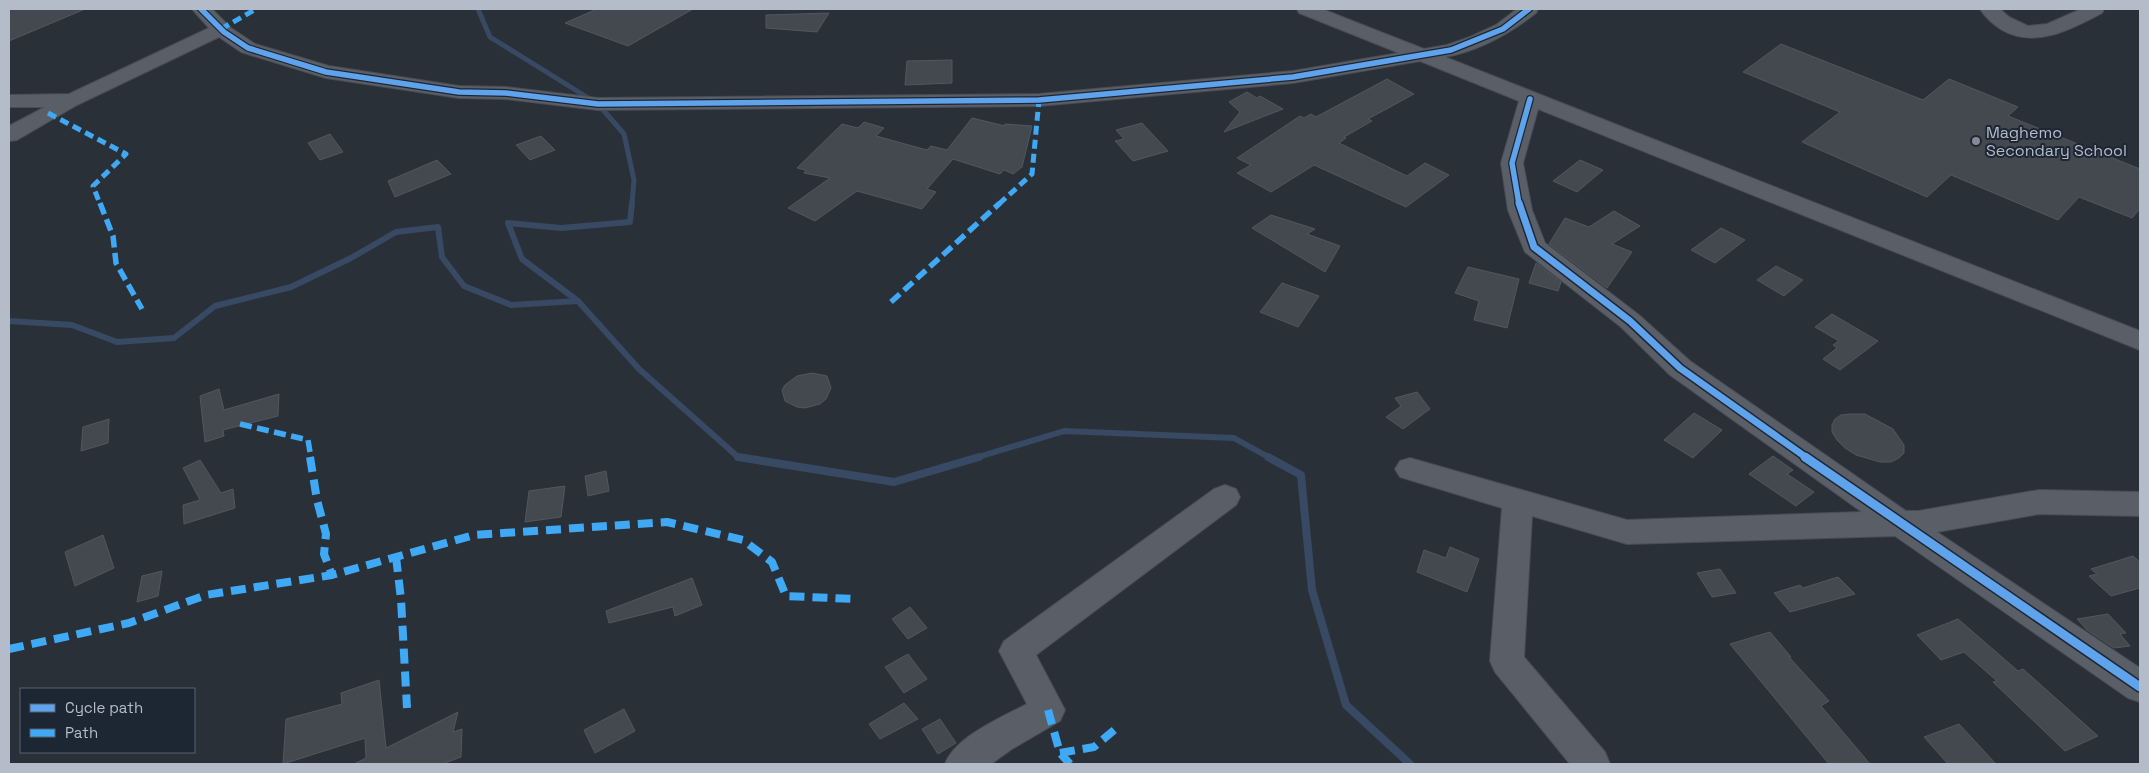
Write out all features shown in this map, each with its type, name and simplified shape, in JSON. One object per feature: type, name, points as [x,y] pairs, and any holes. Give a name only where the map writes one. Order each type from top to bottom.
[{"type":"street","points":[[201,9],[221,29],[248,48],[326,72],[417,88],[459,92],[506,93],[598,104],[1039,100],[1293,78],[1451,50],[1503,29],[1529,9]]},
{"type":"street","points":[[1306,9],[2140,341]]},
{"type":"street","points":[[1989,9],[2000,22],[2008,26],[2019,30],[2037,32],[2056,29],[2095,9]]},
{"type":"street","points":[[9,135],[73,100],[221,29]]},
{"type":"street","points":[[1530,99],[1512,164],[1520,210],[1534,247],[1630,321],[1680,368],[1901,524],[2140,687]]},
{"type":"street","points":[[9,101],[73,100]]},
{"type":"street","points":[[1410,469],[1627,532],[1918,523],[2039,502],[2140,504]]},
{"type":"street","points":[[962,764],[999,737],[1048,710],[1016,651],[1225,497]]},
{"type":"street","points":[[1518,501],[1507,661],[1592,764]]},
{"type":"building","points":[[9,9],[85,9],[9,41]]},
{"type":"building","points":[[597,9],[693,9],[628,46],[565,23]]},
{"type":"building","points":[[829,13],[817,32],[766,28],[766,15]]},
{"type":"building","points":[[1781,44],[1923,100],[1949,79],[2018,107],[2008,116],[2140,169],[2140,209],[2132,218],[2079,197],[2058,220],[1951,175],[1927,197],[1802,142],[1840,112],[1743,72]]},
{"type":"building","points":[[952,60],[952,83],[905,85],[907,61]]},
{"type":"building","points":[[1387,79],[1414,94],[1368,119],[1372,121],[1344,137],[1346,138],[1339,143],[1407,176],[1425,163],[1449,175],[1406,207],[1314,165],[1271,192],[1237,173],[1251,165],[1237,158],[1300,116],[1304,118],[1311,114],[1316,117]]},
{"type":"building","points":[[1247,92],[1257,98],[1260,96],[1283,109],[1224,132],[1240,112],[1229,102]]},
{"type":"building","points":[[972,118],[1005,126],[1005,124],[1032,126],[1022,167],[1013,174],[1004,170],[1000,174],[953,159],[927,189],[936,192],[922,209],[857,191],[815,221],[788,208],[830,178],[804,173],[806,170],[797,168],[842,124],[858,128],[864,122],[884,128],[876,136],[927,150],[931,146],[947,150]]},
{"type":"building","points":[[1142,123],[1168,151],[1133,161],[1115,141],[1124,139],[1116,130]]},
{"type":"building","points":[[330,134],[343,152],[320,160],[308,143]]},
{"type":"building","points":[[541,136],[555,150],[530,160],[516,145]]},
{"type":"building","points":[[437,160],[451,174],[395,197],[388,181]]},
{"type":"building","points":[[1580,160],[1603,170],[1577,192],[1553,181]]},
{"type":"building","points":[[1614,211],[1640,226],[1612,244],[1632,252],[1607,288],[1549,244],[1565,218],[1589,227]]},
{"type":"building","points":[[1271,215],[1315,229],[1307,234],[1340,246],[1325,272],[1252,228]]},
{"type":"building","points":[[1721,228],[1745,240],[1715,263],[1691,250]]},
{"type":"building","points":[[1536,263],[1561,282],[1558,291],[1529,283]]},
{"type":"building","points":[[1776,266],[1803,280],[1784,296],[1757,280]]},
{"type":"building","points":[[1468,267],[1519,279],[1507,328],[1474,320],[1479,301],[1455,293]]},
{"type":"building","points":[[1282,283],[1319,296],[1298,327],[1260,312]]},
{"type":"building","points":[[1832,314],[1878,341],[1840,370],[1823,359],[1837,348],[1833,345],[1839,341],[1815,327]]},
{"type":"building","points":[[812,373],[827,376],[831,388],[826,399],[820,404],[805,408],[797,407],[785,401],[782,390],[785,385],[797,376]]},
{"type":"building","points":[[219,389],[224,410],[279,394],[278,416],[223,430],[224,436],[205,442],[200,396]]},
{"type":"building","points":[[1417,392],[1430,409],[1403,429],[1386,417],[1401,406],[1395,398]]},
{"type":"building","points":[[1694,413],[1722,430],[1693,458],[1664,440]]},
{"type":"building","points":[[1865,414],[1893,429],[1904,445],[1904,453],[1891,462],[1880,462],[1856,455],[1845,448],[1832,432],[1832,425],[1835,419],[1841,415]]},
{"type":"building","points":[[109,419],[108,443],[81,451],[83,427]]},
{"type":"building","points":[[1773,456],[1793,470],[1787,474],[1814,492],[1796,506],[1749,474]]},
{"type":"building","points":[[200,460],[221,493],[233,489],[235,508],[184,524],[183,505],[200,500],[183,468]]},
{"type":"building","points":[[606,471],[609,491],[588,496],[585,476]]},
{"type":"building","points":[[565,486],[561,517],[525,522],[529,491]]},
{"type":"building","points":[[103,535],[114,568],[75,586],[65,552]]},
{"type":"building","points":[[1450,547],[1479,559],[1467,592],[1417,572],[1424,550],[1446,558]]},
{"type":"building","points":[[2133,556],[2140,562],[2140,588],[2111,596],[2089,576],[2097,574],[2091,569]]},
{"type":"building","points":[[1720,569],[1736,593],[1712,597],[1697,573]]},
{"type":"building","points":[[162,571],[158,596],[137,602],[142,576]]},
{"type":"building","points":[[1838,577],[1855,594],[1790,612],[1774,593],[1800,585],[1803,588]]},
{"type":"building","points":[[692,578],[702,605],[675,616],[673,607],[609,623],[606,611]]},
{"type":"building","points":[[910,607],[927,628],[908,639],[892,619]]},
{"type":"building","points":[[2108,614],[2126,633],[2120,634],[2130,646],[2114,648],[2087,630],[2077,619]]},
{"type":"building","points":[[1958,619],[2018,671],[2023,669],[2098,736],[2065,751],[1993,682],[1997,681],[1964,652],[1941,660],[1917,635]]},
{"type":"building","points":[[1770,632],[1791,657],[1789,657],[1829,701],[1821,706],[1870,764],[1829,764],[1730,644]]},
{"type":"building","points":[[908,654],[927,679],[904,693],[885,667]]},
{"type":"building","points":[[379,680],[386,748],[458,712],[453,732],[462,729],[461,757],[442,764],[354,764],[366,758],[365,738],[283,764],[286,719],[342,704],[341,693]]},
{"type":"building","points":[[904,703],[918,719],[880,739],[869,724]]},
{"type":"building","points":[[624,709],[635,731],[595,753],[584,730]]},
{"type":"building","points":[[940,719],[956,743],[938,754],[922,729]]},
{"type":"building","points":[[1959,724],[1996,764],[1948,764],[1924,737]]},
{"type":"waterway","points":[[478,9],[490,37],[598,104],[624,134],[634,180],[632,204]]},
{"type":"waterway","points":[[578,301],[522,259],[508,223],[561,228],[630,222],[632,203]]},
{"type":"waterway","points":[[9,321],[72,325],[117,342],[174,338],[215,306],[291,287],[351,258],[396,232],[438,227],[442,257],[464,286],[511,305],[578,301]]},
{"type":"waterway","points":[[578,301],[639,369],[738,457]]},
{"type":"waterway","points":[[975,458],[1064,431],[1234,438],[1270,458]]},
{"type":"waterway","points":[[738,457],[894,482],[979,457]]},
{"type":"waterway","points":[[738,457],[743,458]]},
{"type":"waterway","points":[[1268,457],[1301,475],[1312,590],[1346,705],[1410,764]]},
{"type":"marked path","points":[[221,29],[256,9]]},
{"type":"marked path","points":[[891,302],[1032,174],[1039,100]]},
{"type":"marked path","points":[[48,113],[126,154],[93,186],[113,236],[116,263],[142,309]]},
{"type":"marked path","points":[[240,424],[308,440],[317,500],[326,534],[324,554],[332,575]]},
{"type":"marked path","points":[[9,649],[129,623],[206,595],[332,575],[474,535],[667,522],[743,540],[772,562],[786,596],[854,599]]},
{"type":"marked path","points":[[396,557],[401,599],[407,708]]},
{"type":"marked path","points":[[1048,710],[1060,753],[1070,764]]},
{"type":"marked path","points":[[1060,753],[1094,747],[1119,726]]},
{"type":"cycle path","points":[[201,9],[224,32],[248,48],[326,72],[459,92],[506,93],[598,104],[1039,100],[1293,77],[1451,50],[1503,29],[1529,9]]},
{"type":"cycle path","points":[[1530,99],[1512,163],[1520,210],[1534,247],[1630,321],[1680,368],[1875,506],[2140,687]]},
{"type":"place","name":"Maghemo Secondary School","points":[[1976,141]]}]
